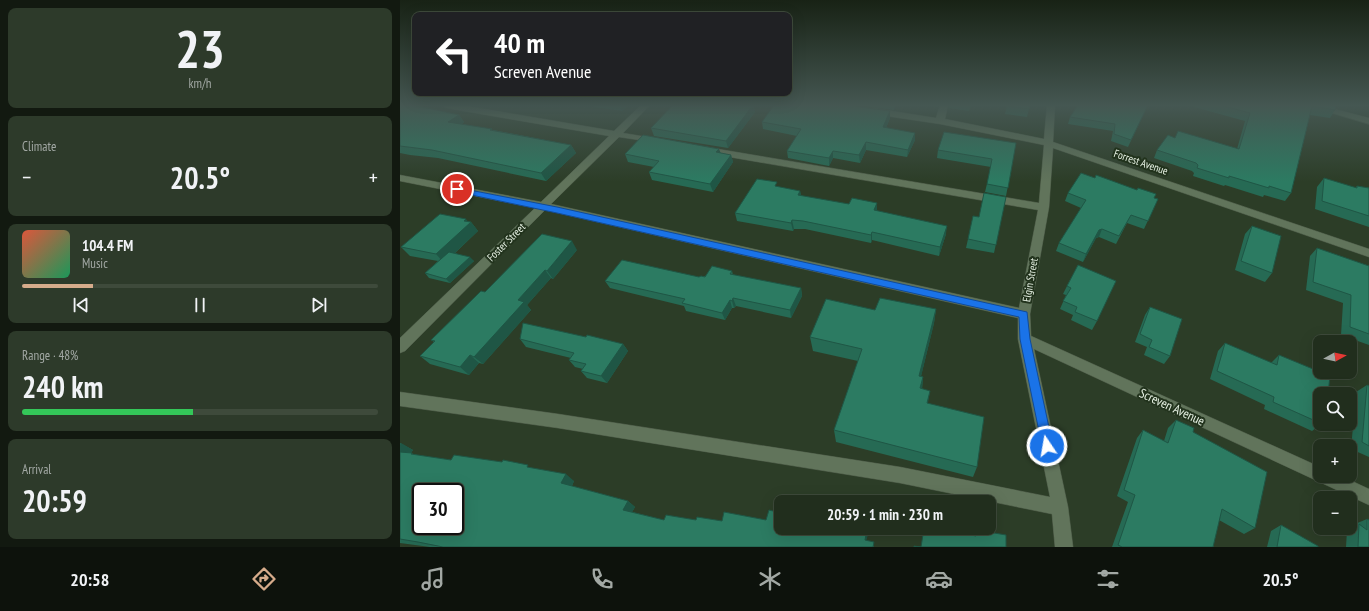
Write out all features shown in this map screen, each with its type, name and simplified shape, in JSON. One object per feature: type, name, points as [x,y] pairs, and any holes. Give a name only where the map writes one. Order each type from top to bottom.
[{"type":"street","points":[[596,131],[663,142]]},
{"type":"street","name":"Foster Street","points":[[400,347],[620,131]]},
{"type":"street","name":"Forrest Avenue","points":[[989,131],[1048,143],[1369,253]]},
{"type":"street","name":"Elgin Street","points":[[1049,131],[1044,208],[1024,314],[1025,339],[1060,508],[1064,547]]},
{"type":"street","points":[[694,148],[1044,208]]},
{"type":"street","points":[[400,178],[542,206],[1024,314]]},
{"type":"street","name":"Screven Avenue","points":[[1025,339],[1313,472]]},
{"type":"street","points":[[400,399],[558,421],[900,475],[1060,508]]},
{"type":"street","points":[[1338,483],[1369,497]]},
{"type":"building","points":[[400,131],[493,131],[571,145],[541,173],[432,150],[400,146]]},
{"type":"building","points":[[666,131],[734,131],[726,141]]},
{"type":"building","points":[[800,131],[902,131],[915,133],[908,150],[866,142],[859,155],[833,151],[829,158],[787,151]]},
{"type":"building","points":[[1114,131],[1136,131],[1131,140],[1114,134]]},
{"type":"building","points":[[1178,131],[1239,149],[1245,131],[1306,131],[1291,193],[1229,176],[1229,178],[1197,168],[1198,165],[1196,163],[1157,150],[1168,135],[1175,138]]},
{"type":"building","points":[[944,132],[1016,143],[1008,188],[987,184],[992,159],[938,150]]},
{"type":"building","points":[[643,135],[719,149],[716,152],[731,155],[710,184],[649,172],[659,161],[625,154]]},
{"type":"building","points":[[1081,173],[1095,178],[1096,175],[1137,190],[1138,188],[1156,194],[1154,198],[1158,199],[1148,221],[1131,215],[1119,236],[1102,229],[1099,230],[1086,254],[1059,243],[1086,200],[1068,193]]},
{"type":"building","points":[[1324,178],[1357,188],[1357,186],[1369,188],[1369,216],[1322,201]]},
{"type":"building","points":[[757,179],[777,182],[775,186],[800,191],[798,195],[849,204],[852,198],[877,203],[874,210],[947,226],[940,247],[872,232],[871,235],[803,221],[792,220],[791,223],[735,213]]},
{"type":"building","points":[[984,193],[1006,197],[996,245],[968,239],[973,216],[979,217]]},
{"type":"building","points":[[440,214],[466,219],[464,221],[471,222],[436,254],[401,247]]},
{"type":"building","points":[[1252,226],[1281,236],[1272,273],[1241,261]]},
{"type":"building","points":[[542,234],[572,241],[547,271],[545,270],[518,300],[524,302],[474,357],[470,355],[460,367],[420,356],[435,341],[431,340],[481,291],[485,292]]},
{"type":"building","points":[[1317,248],[1369,266],[1369,334],[1350,327],[1351,295],[1313,282]]},
{"type":"building","points":[[449,252],[470,257],[446,279],[425,273]]},
{"type":"building","points":[[622,260],[699,277],[705,277],[712,266],[732,271],[730,274],[801,288],[790,310],[733,298],[732,301],[730,300],[722,313],[682,303],[685,299],[605,281]]},
{"type":"building","points":[[1078,265],[1116,281],[1097,321],[1075,312],[1077,307],[1063,301],[1071,288],[1067,286]]},
{"type":"building","points":[[880,298],[936,309],[919,376],[923,377],[920,388],[930,391],[927,403],[984,417],[977,467],[834,430],[862,349],[810,337],[826,299],[875,310]]},
{"type":"building","points":[[1150,307],[1182,319],[1170,356],[1149,347],[1152,340],[1140,334]]},
{"type":"building","points":[[523,323],[586,337],[587,335],[623,344],[601,376],[581,371],[586,364],[569,360],[574,353],[520,339]]},
{"type":"building","points":[[1225,343],[1277,365],[1279,355],[1313,369],[1313,379],[1330,379],[1329,387],[1313,387],[1313,420],[1273,402],[1274,397],[1217,371]]},
{"type":"building","points":[[1367,385],[1369,386],[1369,446],[1362,442]]},
{"type":"building","points":[[1176,420],[1194,428],[1193,432],[1267,472],[1255,528],[1222,509],[1213,547],[1122,547],[1118,545],[1135,495],[1124,490],[1143,430],[1168,443]]},
{"type":"building","points":[[400,452],[451,460],[454,455],[502,462],[503,460],[528,465],[527,467],[566,474],[561,483],[628,501],[623,510],[664,520],[666,515],[696,520],[697,517],[722,521],[724,512],[766,520],[769,510],[774,511],[774,535],[866,535],[865,540],[874,542],[873,547],[443,547],[400,539]]},
{"type":"building","points":[[1367,519],[1369,520],[1369,547],[1358,547],[1359,524],[1367,530]]},
{"type":"building","points":[[1281,525],[1318,546],[1318,547],[1277,547]]},
{"type":"building","points":[[996,533],[1006,535],[1006,547],[921,547],[923,535],[976,536],[996,535]]},
{"type":"route","points":[[457,189],[1024,314],[1025,339],[1047,446]]}]
